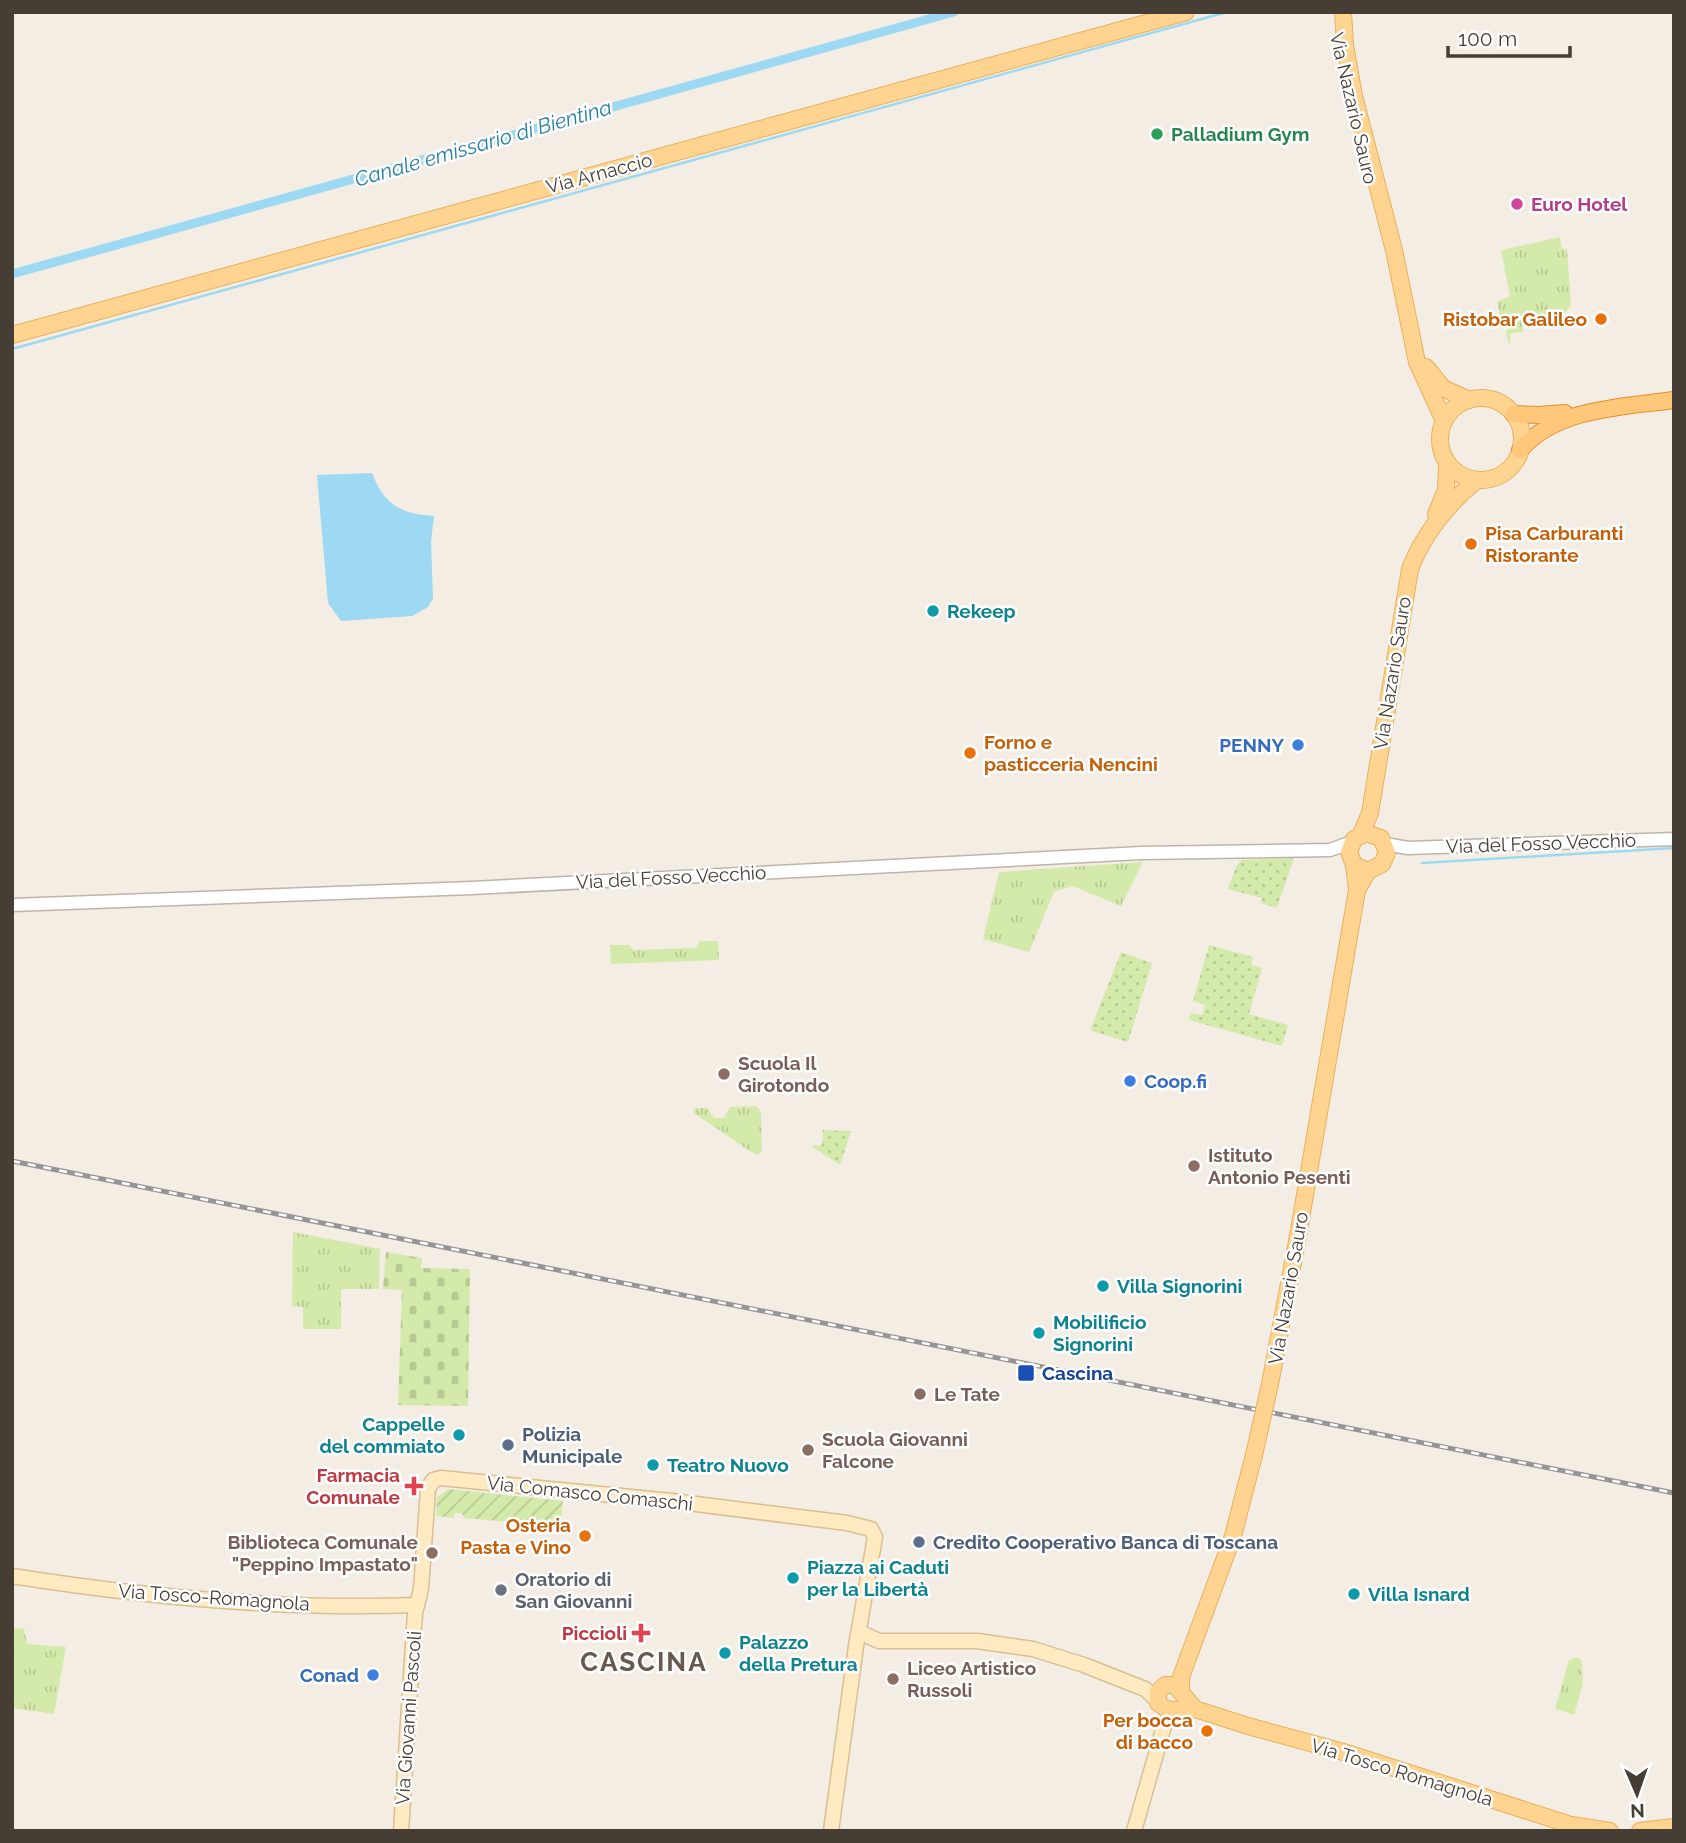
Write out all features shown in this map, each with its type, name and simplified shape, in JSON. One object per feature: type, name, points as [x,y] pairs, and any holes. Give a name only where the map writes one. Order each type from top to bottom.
[{"type":"highway","points":[[1513,414],[1548,415],[1674,393]]},
{"type":"highway","points":[[1520,450],[1536,434],[1555,423],[1604,410],[1674,400]]},
{"type":"main road","name":"Via Arnaccio","points":[[12,335],[1186,12]]},
{"type":"main road","name":"Via Nazario Sauro","points":[[1171,1696],[1233,1536],[1254,1455],[1294,1260],[1357,890],[1366,851],[1405,594],[1410,569],[1446,490],[1447,463],[1440,443],[1444,421],[1420,371],[1400,284],[1350,100],[1331,12]]},
{"type":"main road","name":"Via Nazario Sauro","points":[[1343,12],[1345,45],[1354,96],[1394,250],[1400,284]]},
{"type":"main road","name":"Via Nazario Sauro","points":[[1415,347],[1435,380],[1447,390],[1469,400],[1492,400],[1513,414]]},
{"type":"main road","points":[[1444,421],[1457,406],[1469,400]]},
{"type":"main road","points":[[1513,414],[1521,431],[1520,450]]},
{"type":"main road","name":"Via Nazario Sauro","points":[[1426,536],[1461,493],[1477,480],[1496,477],[1506,471],[1520,450]]},
{"type":"main road","points":[[1447,463],[1460,475],[1477,480]]},
{"type":"main road","name":"Via Comasco Comaschi","points":[[417,1605],[421,1590],[428,1489],[431,1482],[439,1478],[707,1505],[866,1526],[873,1531],[875,1537],[859,1632]]},
{"type":"main road","name":"Via Tosco-Romagnola","points":[[12,1576],[165,1595],[258,1602],[417,1605]]},
{"type":"main road","name":"Via Giovanni Pascoli","points":[[401,1831],[417,1605]]},
{"type":"main road","points":[[831,1831],[859,1632],[879,1641]]},
{"type":"main road","points":[[855,1659],[863,1650],[879,1641]]},
{"type":"main road","name":"Via Tosco Romagnola","points":[[879,1641],[977,1641],[1021,1646],[1064,1658],[1248,1726],[1371,1760],[1562,1822],[1610,1831]]},
{"type":"main road","points":[[1135,1831],[1171,1696]]},
{"type":"main road","points":[[1640,1831],[1674,1827]]},
{"type":"street","name":"Via del Fosso Vecchio","points":[[12,905],[472,888],[1141,853],[1330,849],[1366,851],[1674,839]]},
{"type":"green space","points":[[1560,237],[1562,249],[1567,249],[1571,306],[1562,316],[1522,322],[1523,332],[1511,333],[1509,346],[1506,332],[1515,320],[1514,314],[1500,316],[1497,302],[1510,296],[1501,250]]},
{"type":"green space","points":[[1294,858],[1277,908],[1261,903],[1262,898],[1228,889],[1241,860]]},
{"type":"green space","points":[[1143,862],[1121,906],[1072,886],[1054,892],[1029,952],[983,939],[999,872]]},
{"type":"green space","points":[[700,941],[718,941],[719,960],[611,964],[610,945],[629,945],[633,950],[696,948]]},
{"type":"green space","points":[[1209,945],[1253,957],[1251,965],[1262,968],[1249,1014],[1288,1025],[1282,1046],[1189,1020],[1191,1013],[1202,1015],[1205,1005],[1193,1001]]},
{"type":"green space","points":[[1121,952],[1152,963],[1128,1042],[1092,1031],[1091,1028]]},
{"type":"green space","points":[[756,1106],[761,1111],[762,1151],[758,1155],[694,1113],[694,1108],[707,1108],[714,1118],[724,1118],[730,1107]]},
{"type":"green space","points":[[823,1130],[851,1131],[840,1165],[811,1146],[822,1145]]},
{"type":"green space","points":[[293,1232],[380,1249],[379,1289],[341,1289],[341,1329],[303,1329],[303,1307],[292,1306]]},
{"type":"green space","points":[[386,1252],[422,1258],[421,1268],[470,1269],[468,1406],[398,1405],[402,1290],[383,1289]]},
{"type":"green space","points":[[448,1489],[563,1501],[561,1526],[542,1525],[542,1521],[534,1521],[533,1524],[464,1518],[462,1513],[455,1513],[454,1518],[436,1516],[437,1497]]},
{"type":"green space","points":[[24,1628],[27,1644],[66,1647],[54,1714],[12,1708],[12,1629]]},
{"type":"green space","points":[[1577,1657],[1582,1661],[1583,1684],[1574,1715],[1555,1709],[1569,1660]]},
{"type":"water","points":[[372,473],[382,493],[395,506],[412,513],[434,516],[431,541],[433,599],[428,607],[412,616],[341,621],[328,603],[317,475]]},
{"type":"waterway","name":"Canale emissario di Bientina","points":[[12,274],[954,12]]},
{"type":"waterway","points":[[12,349],[1227,12]]},
{"type":"waterway","points":[[1422,863],[1674,848]]},
{"type":"railway","points":[[12,1161],[1674,1493]]},
{"type":"place","name":"Palladium Gym","points":[[1157,134]]},
{"type":"place","name":"Euro Hotel","points":[[1517,204]]},
{"type":"place","name":"Ristobar Galileo","points":[[1601,319]]},
{"type":"place","name":"Pisa Carburanti Ristorante","points":[[1471,544]]},
{"type":"place","name":"Rekeep","points":[[933,611]]},
{"type":"place","name":"PENNY","points":[[1298,745]]},
{"type":"place","name":"Forno e pasticceria Nencini","points":[[970,753]]},
{"type":"place","name":"Scuola Il Girotondo","points":[[724,1074]]},
{"type":"place","name":"Coop.fi","points":[[1130,1081]]},
{"type":"place","name":"Istituto Antonio Pesenti","points":[[1194,1166]]},
{"type":"place","name":"Villa Signorini","points":[[1103,1286]]},
{"type":"place","name":"Mobilificio Signorini","points":[[1039,1333]]},
{"type":"place","name":"Cascina","points":[[1026,1373]]},
{"type":"place","name":"Le Tate","points":[[920,1394]]},
{"type":"place","name":"Cappelle del commiato","points":[[459,1435]]},
{"type":"place","name":"Polizia Municipale","points":[[508,1445]]},
{"type":"place","name":"Scuola Giovanni Falcone","points":[[808,1450]]},
{"type":"place","name":"Teatro Nuovo","points":[[653,1465]]},
{"type":"place","name":"Farmacia Comunale","points":[[414,1486]]},
{"type":"place","name":"Osteria Pasta e Vino","points":[[585,1536]]},
{"type":"place","name":"Credito Cooperativo Banca di Toscana","points":[[919,1542]]},
{"type":"place","name":"Biblioteca Comunale \"Peppino Impastato\"","points":[[432,1553]]},
{"type":"place","name":"Piazza ai Caduti per la Libertà","points":[[793,1578]]},
{"type":"place","name":"Oratorio di San Giovanni","points":[[501,1590]]},
{"type":"place","name":"Villa Isnard","points":[[1354,1594]]},
{"type":"place","name":"Piccioli","points":[[641,1633]]},
{"type":"place","name":"Palazzo della Pretura","points":[[725,1653]]},
{"type":"place","name":"Conad","points":[[373,1675]]},
{"type":"place","name":"Liceo Artistico Russoli","points":[[893,1679]]},
{"type":"place","name":"Per bocca di bacco","points":[[1207,1731]]},
{"type":"district","name":"CASCINA","points":[[644,1662]]}]
